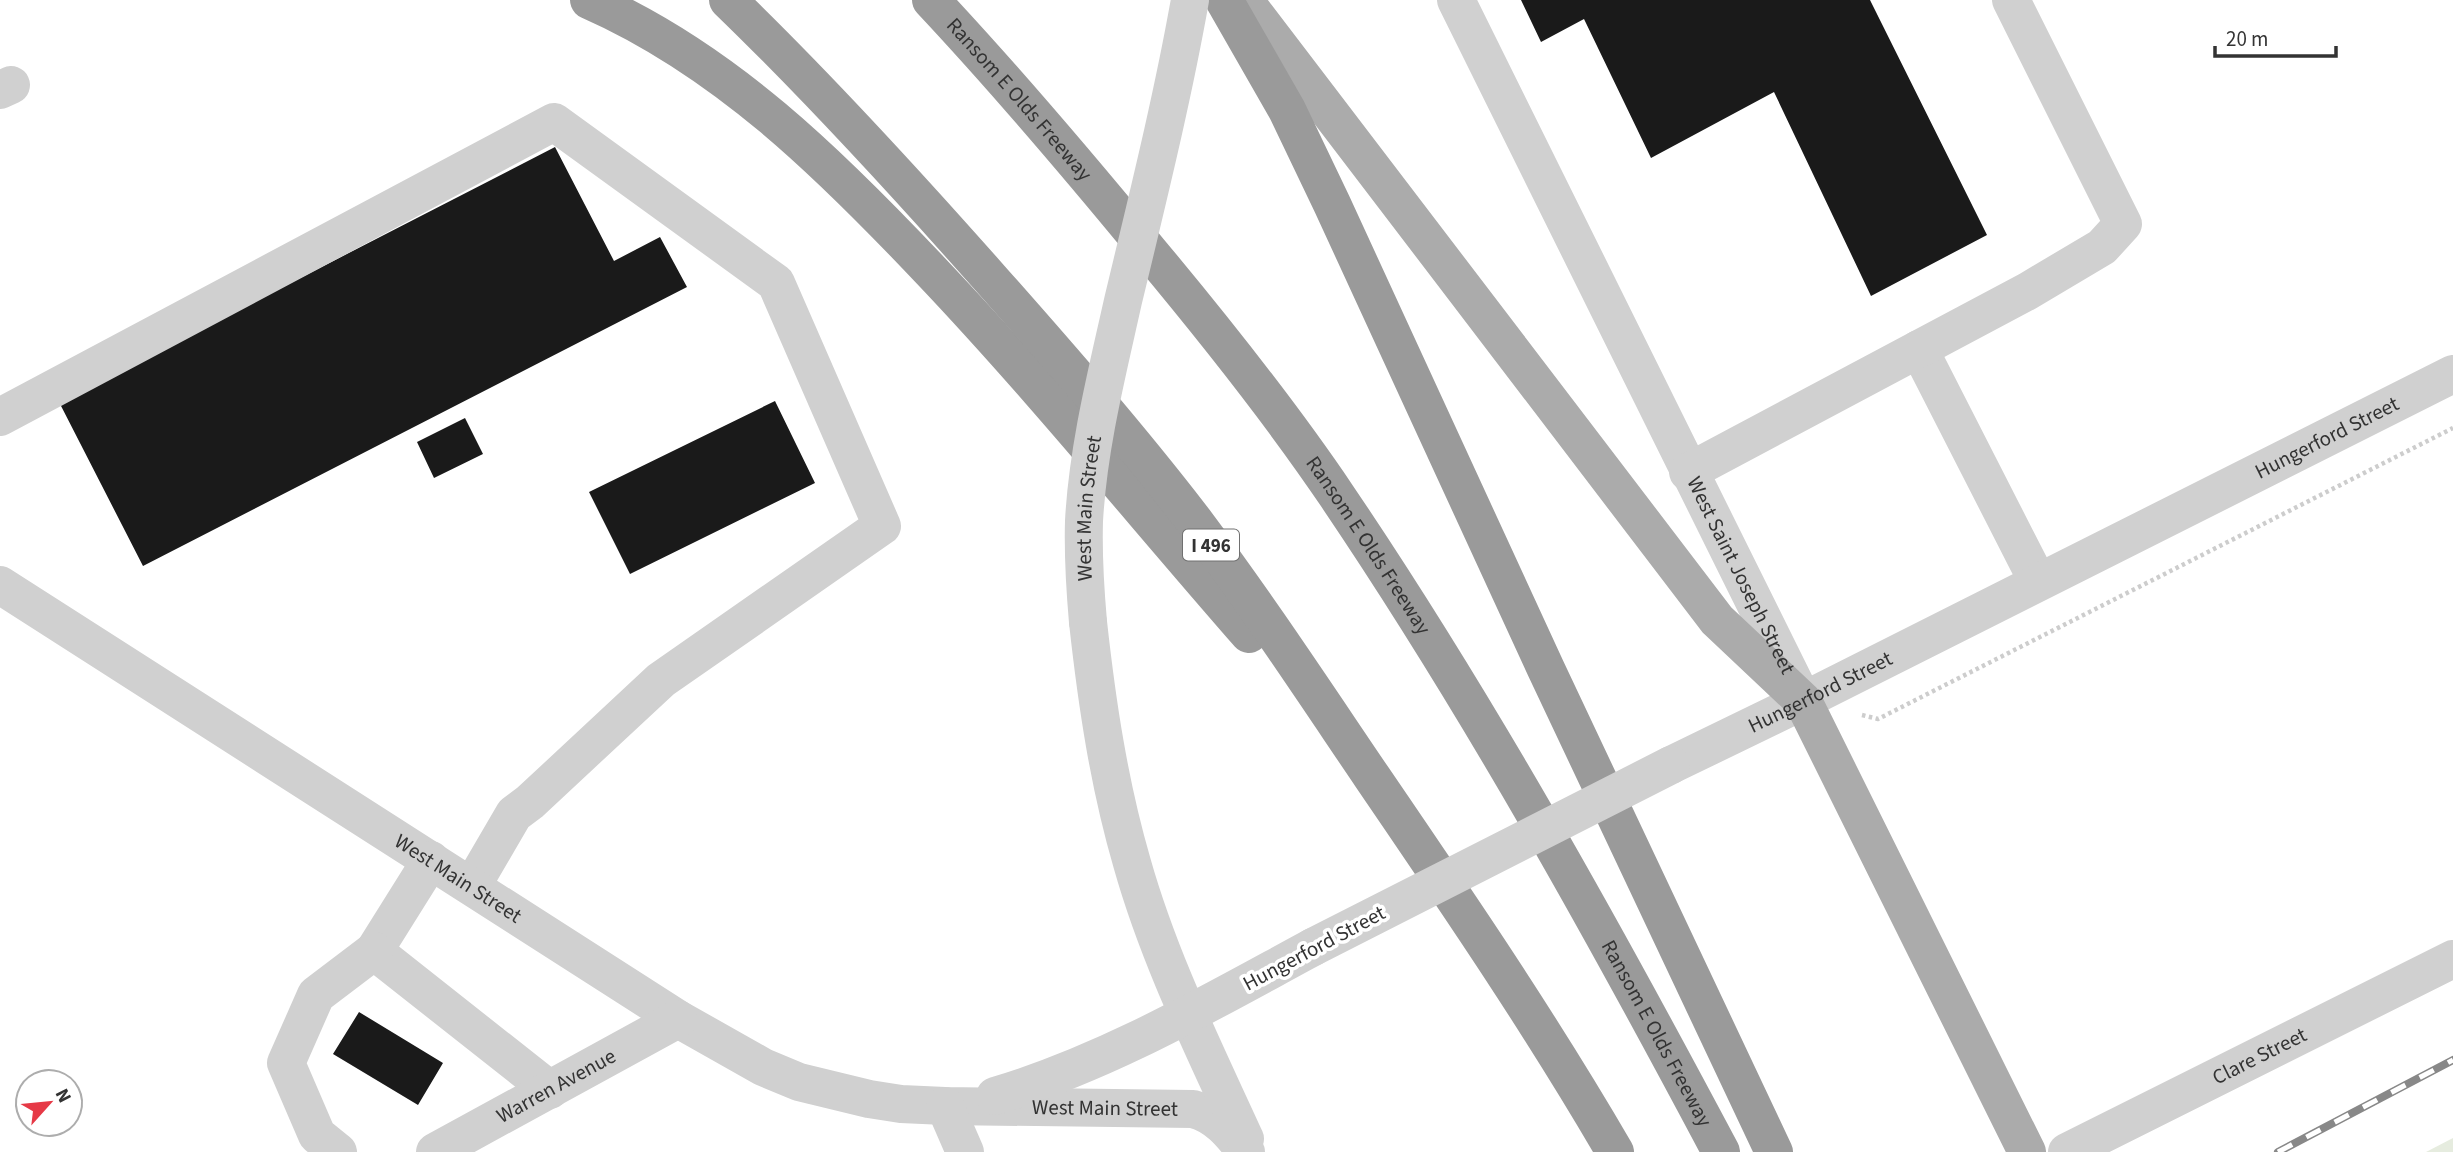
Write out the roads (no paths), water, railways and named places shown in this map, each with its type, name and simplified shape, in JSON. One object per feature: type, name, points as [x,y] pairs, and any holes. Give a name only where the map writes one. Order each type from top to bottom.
[{"type":"highway","points":[[589,0],[644,26],[715,72],[785,127],[838,176],[970,312],[1370,772]]},
{"type":"highway","name":"I 496","points":[[728,0],[821,92],[890,166],[1120,427],[1191,518],[1276,634],[1370,772],[1563,1063],[1615,1152]]},
{"type":"highway","name":"Ransom E Olds Freeway","points":[[931,0],[1059,143],[1197,309],[1335,493],[1408,604],[1502,758],[1658,1034],[1721,1152]]},
{"type":"highway","points":[[1224,0],[1287,110],[1332,204],[1546,669],[1774,1152]]},
{"type":"main road","points":[[1244,0],[1717,620],[1803,701]]},
{"type":"main road","name":"West Saint Joseph Street","points":[[1803,701],[2027,1152]]},
{"type":"street","name":"West Main Street","points":[[1190,0],[1179,60],[1107,369],[1088,477],[1084,564],[1096,696],[1118,810],[1132,864],[1187,1013],[1249,1152]]},
{"type":"street","name":"West Saint Joseph Street","points":[[1456,0],[1803,701]]},
{"type":"street","points":[[1688,472],[2028,291],[2102,247],[2123,224],[2011,0]]},
{"type":"street","points":[[0,416],[554,122],[776,284],[883,526],[661,680],[514,814],[472,886]]},
{"type":"street","points":[[1919,349],[2038,582]]},
{"type":"street","name":"Hungerford Street","points":[[1187,1013],[1671,765],[2453,374]]},
{"type":"street","name":"West Main Street","points":[[0,585],[678,1019],[739,1055],[799,1082],[880,1101],[945,1106],[1193,1109],[1205,1112],[1218,1121],[1249,1152]]},
{"type":"street","points":[[338,1152],[317,1135],[286,1063],[316,995],[374,951],[431,860]]},
{"type":"street","points":[[374,951],[550,1090]]},
{"type":"street","name":"Clare Street","points":[[2067,1152],[2453,959]]},
{"type":"street","name":"West Main Street","points":[[945,1106],[975,1102],[1055,1076],[1146,1035],[1187,1013]]},
{"type":"street","name":"Warren Avenue","points":[[435,1152],[678,1019]]},
{"type":"street","points":[[945,1106],[965,1152]]},
{"type":"railway","points":[[2278,1152],[2453,1060]]}]
